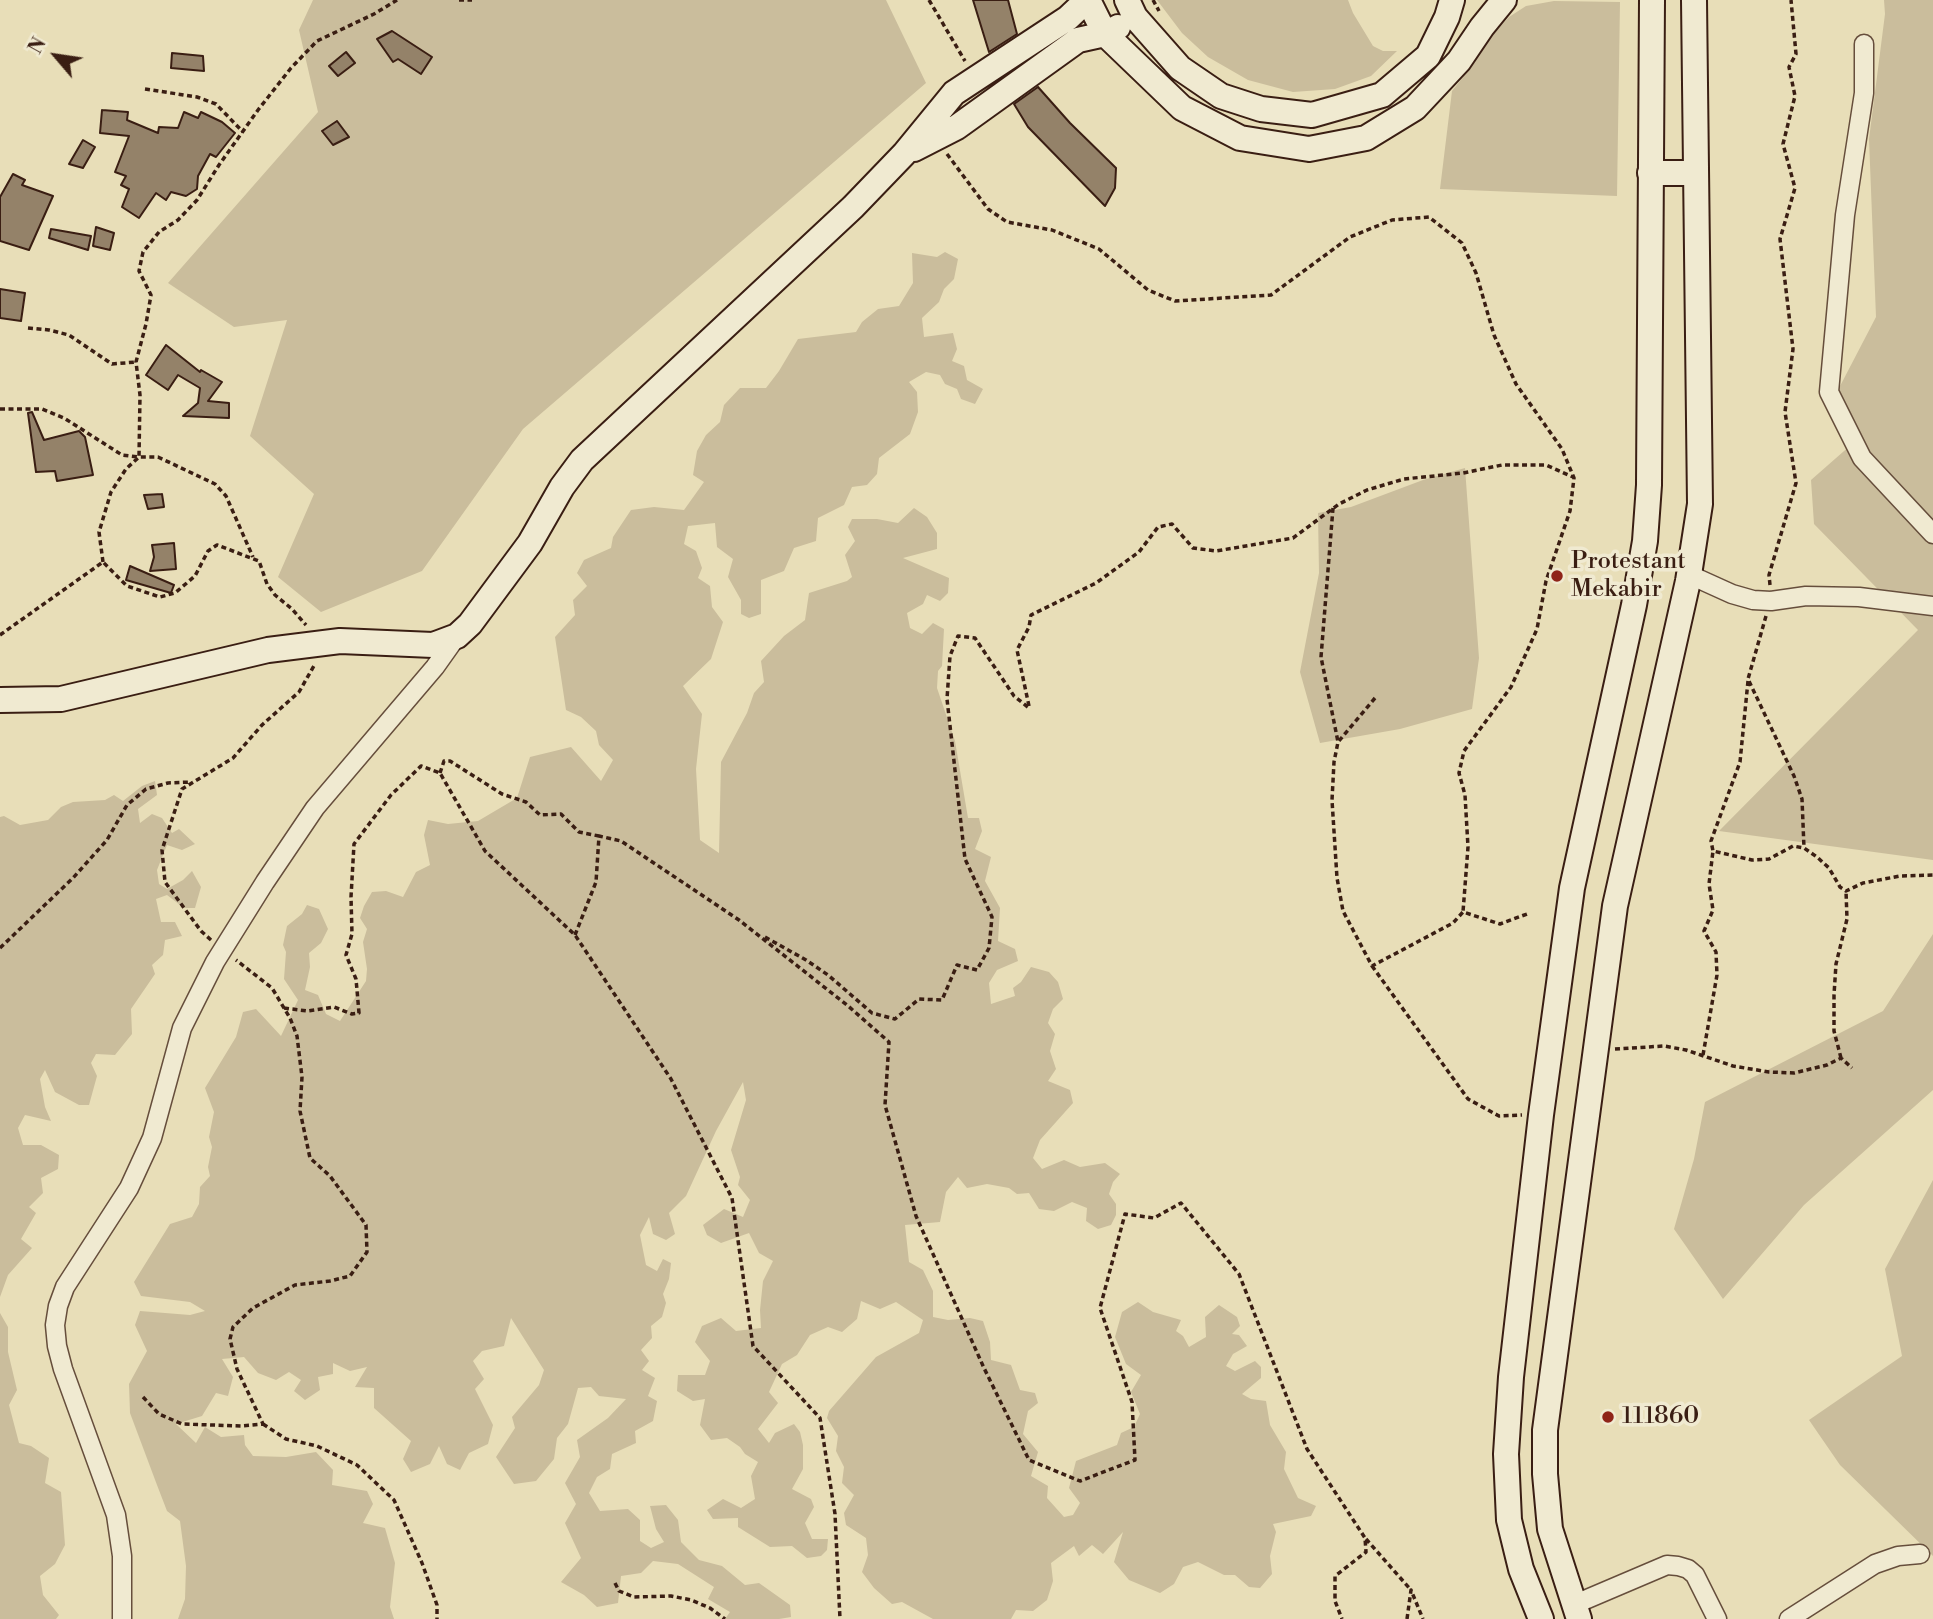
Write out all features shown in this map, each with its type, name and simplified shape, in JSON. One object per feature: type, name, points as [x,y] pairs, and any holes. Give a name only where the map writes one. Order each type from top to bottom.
[{"type":"main road","points":[[0,701],[61,699],[268,650],[340,641],[433,645],[457,636],[470,624],[530,544],[562,487],[582,460],[853,207],[904,154],[954,93],[1068,18],[1088,0],[1105,34],[1182,108],[1240,138],[1308,149],[1366,138],[1415,108],[1459,61],[1504,0]]},
{"type":"main road","points":[[904,154],[957,127],[1078,40],[1105,34],[1131,9],[1180,68],[1221,96],[1261,109],[1312,115],[1382,95],[1428,56],[1447,17],[1452,0]]},
{"type":"main road","points":[[1482,27],[1488,0]]},
{"type":"main road","points":[[1541,1619],[1521,1569],[1509,1520],[1506,1454],[1511,1377],[1541,1115],[1572,888],[1634,605],[1645,541],[1649,485],[1652,0]]},
{"type":"main road","points":[[1576,1612],[1550,1528],[1545,1474],[1545,1430],[1615,906],[1624,856],[1689,575],[1700,504],[1694,0]]},
{"type":"main road","points":[[1650,173],[1696,173]]},
{"type":"street","points":[[1864,44],[1864,93],[1845,215],[1829,392],[1862,458],[1933,534]]},
{"type":"street","points":[[1689,575],[1753,600],[1771,601],[1806,596],[1859,597],[1933,606]]},
{"type":"street","points":[[122,1619],[122,1556],[116,1515],[57,1346],[55,1325],[65,1287],[129,1188],[152,1138],[182,1028],[215,962],[265,881],[315,808],[435,667],[457,636]]},
{"type":"street","points":[[1789,1619],[1875,1564],[1898,1556],[1920,1554]]},
{"type":"street","points":[[1576,1612],[1667,1565],[1688,1569],[1695,1575],[1717,1619]]},
{"type":"path","points":[[211,940],[201,931],[165,882],[162,850],[182,789],[233,758],[262,725],[299,692],[322,651],[322,643],[292,609],[275,595],[267,584],[259,561],[253,557],[217,545],[208,551],[201,567],[186,585],[176,593],[160,597],[127,586],[103,562],[99,532],[111,492],[126,469],[139,457],[140,395],[136,362],[150,295],[139,271],[144,251],[159,232],[178,220],[197,200],[219,165],[291,68],[317,41],[397,0]]},
{"type":"path","points":[[459,0],[472,0]]},
{"type":"path","points":[[929,0],[975,78]]},
{"type":"path","points":[[1153,0],[1160,13]]},
{"type":"path","points":[[1703,1055],[1717,975],[1716,952],[1704,932],[1713,910],[1709,884],[1713,850],[1711,841],[1740,762],[1748,679],[1771,601],[1769,575],[1796,483],[1785,412],[1793,349],[1780,239],[1795,188],[1783,144],[1795,96],[1789,67],[1796,54],[1791,0]]},
{"type":"path","points":[[145,89],[197,97],[216,104],[243,132]]},
{"type":"path","points":[[935,138],[988,209],[1007,222],[1052,230],[1099,249],[1148,290],[1175,301],[1271,295],[1350,237],[1392,220],[1429,217],[1462,243],[1476,273],[1494,335],[1516,384],[1562,449],[1574,478],[1570,511],[1546,581],[1538,629],[1511,687],[1464,751],[1459,773],[1465,795],[1468,846],[1463,912],[1452,923],[1372,966]]},
{"type":"path","points":[[28,328],[69,335],[112,364],[136,362]]},
{"type":"path","points":[[0,409],[42,409],[64,418],[122,455],[158,457],[215,484],[226,496],[253,557]]},
{"type":"path","points":[[753,932],[806,960],[872,1013],[895,1019],[919,999],[943,1000],[957,965],[977,970],[989,947],[992,917],[965,859],[947,699],[950,656],[958,636],[975,638],[1014,696],[1029,708],[1017,650],[1029,627],[1031,615],[1096,583],[1139,552],[1158,527],[1172,524],[1193,548],[1216,551],[1293,538],[1333,508],[1367,490],[1404,479],[1463,473],[1502,465],[1546,466],[1574,478]]},
{"type":"path","points":[[1333,508],[1321,657],[1338,742],[1332,800],[1337,878],[1343,911],[1372,966],[1468,1099],[1499,1116],[1541,1115]]},
{"type":"path","points":[[0,635],[103,562]]},
{"type":"path","points":[[1748,679],[1794,776],[1802,799],[1804,848]]},
{"type":"path","points":[[1338,742],[1375,698]]},
{"type":"path","points":[[440,773],[444,761],[450,761],[502,794],[526,802],[540,815],[561,814],[579,832],[621,841],[753,932],[847,1004],[889,1042],[885,1105],[916,1216],[984,1368],[1029,1460],[1080,1480],[1135,1460],[1132,1402],[1100,1308],[1125,1214],[1154,1218],[1181,1203],[1240,1274],[1307,1449],[1365,1538],[1412,1590],[1423,1619]]},
{"type":"path","points":[[284,1008],[307,1011],[334,1007],[352,1014],[359,1013],[356,979],[346,954],[352,934],[354,844],[391,794],[421,766],[440,773],[485,851],[575,935],[671,1079],[732,1198],[753,1346],[820,1418],[835,1514],[840,1619]]},
{"type":"path","points":[[0,948],[74,878],[107,840],[127,805],[146,789],[168,783],[193,782]]},
{"type":"path","points":[[575,935],[596,883],[599,836]]},
{"type":"path","points":[[1713,850],[1752,860],[1769,859],[1793,846],[1804,848],[1829,868],[1840,887],[1846,891]]},
{"type":"path","points":[[1846,891],[1863,883],[1900,876],[1933,875]]},
{"type":"path","points":[[1846,891],[1847,919],[1836,964],[1834,1031],[1842,1058],[1852,1068]]},
{"type":"path","points":[[1463,912],[1500,924],[1527,914]]},
{"type":"path","points":[[236,960],[272,988],[297,1036],[302,1077],[300,1111],[310,1158],[330,1176],[366,1225],[367,1252],[350,1276],[295,1285],[253,1308],[233,1327],[230,1339],[237,1369],[263,1424],[286,1439],[317,1446],[357,1465],[394,1500],[422,1563],[437,1605],[438,1619]]},
{"type":"path","points":[[1595,1045],[1631,1049],[1664,1046],[1703,1055],[1733,1066],[1769,1072],[1794,1073],[1827,1065],[1842,1058]]},
{"type":"path","points":[[143,1397],[159,1414],[182,1424],[263,1424]]},
{"type":"path","points":[[1342,1619],[1335,1601],[1335,1576],[1366,1552],[1365,1538]]},
{"type":"path","points":[[615,1583],[619,1591],[634,1597],[671,1596],[691,1600],[710,1608],[725,1619]]},
{"type":"path","points":[[1407,1619],[1412,1590]]},
{"type":"shaded area","points":[[313,0],[886,0],[926,83],[523,429],[422,571],[321,612],[278,577],[314,494],[250,436],[287,320],[234,327],[168,283],[318,112],[299,30]]},
{"type":"shaded area","points":[[1157,0],[1348,0],[1373,46],[1383,51],[1397,51],[1371,76],[1335,89],[1293,92],[1248,80],[1208,57],[1182,33]]},
{"type":"shaded area","points":[[1884,0],[1933,0],[1933,860],[1719,831],[1918,630],[1814,524],[1811,480],[1860,437],[1838,390],[1876,317],[1869,139],[1885,14]]},
{"type":"shaded area","points":[[1554,1],[1620,2],[1617,196],[1440,189],[1452,91],[1488,40],[1509,17],[1526,6]]},
{"type":"shaded area","points":[[945,252],[958,259],[954,279],[944,289],[939,302],[922,318],[924,337],[953,333],[957,349],[952,361],[964,366],[967,380],[983,389],[975,404],[961,399],[957,389],[945,384],[940,375],[926,372],[909,382],[917,392],[918,412],[910,434],[879,458],[877,474],[867,485],[852,487],[844,505],[818,518],[816,541],[794,548],[784,571],[761,580],[761,614],[749,618],[741,614],[741,600],[728,577],[733,559],[717,547],[715,523],[688,526],[684,544],[696,551],[702,568],[698,578],[710,586],[712,607],[723,622],[711,659],[683,686],[702,714],[696,769],[700,840],[719,853],[721,762],[747,713],[754,693],[764,682],[761,661],[784,636],[805,620],[809,593],[852,577],[845,555],[855,541],[848,527],[852,519],[877,519],[898,523],[914,508],[927,517],[937,533],[937,549],[903,558],[949,578],[948,593],[940,601],[927,595],[923,604],[907,613],[910,628],[922,634],[933,623],[944,629],[942,666],[938,671],[937,688],[955,741],[968,818],[979,818],[982,831],[975,849],[991,857],[985,881],[1000,908],[998,941],[1015,949],[1018,961],[997,970],[989,983],[991,1004],[1015,996],[1013,988],[1021,982],[1031,967],[1049,972],[1058,982],[1063,999],[1053,1009],[1048,1023],[1055,1034],[1050,1051],[1056,1069],[1048,1081],[1070,1090],[1073,1103],[1040,1140],[1033,1158],[1042,1169],[1064,1160],[1080,1167],[1105,1163],[1120,1174],[1113,1182],[1109,1194],[1116,1204],[1116,1215],[1111,1225],[1098,1229],[1086,1221],[1087,1208],[1072,1202],[1054,1211],[1039,1209],[1029,1193],[1017,1194],[1009,1188],[987,1184],[967,1188],[958,1177],[946,1192],[940,1222],[905,1225],[909,1262],[923,1270],[933,1291],[933,1317],[983,1321],[990,1342],[991,1360],[1011,1365],[1020,1390],[1035,1393],[1038,1403],[1028,1411],[1023,1434],[1038,1452],[1031,1476],[1048,1486],[1047,1498],[1064,1517],[1073,1515],[1080,1503],[1069,1488],[1076,1461],[1117,1445],[1121,1433],[1134,1427],[1140,1414],[1131,1392],[1141,1375],[1126,1364],[1115,1337],[1122,1312],[1138,1302],[1153,1312],[1181,1320],[1176,1331],[1183,1336],[1189,1347],[1206,1337],[1205,1317],[1219,1305],[1237,1317],[1240,1326],[1232,1334],[1239,1335],[1247,1346],[1233,1354],[1226,1366],[1235,1371],[1255,1361],[1261,1367],[1261,1378],[1242,1394],[1251,1399],[1266,1401],[1270,1425],[1286,1452],[1284,1469],[1298,1498],[1316,1506],[1311,1516],[1273,1524],[1276,1532],[1270,1556],[1272,1574],[1260,1588],[1249,1587],[1235,1575],[1224,1575],[1198,1562],[1183,1567],[1174,1584],[1160,1593],[1129,1580],[1114,1562],[1123,1532],[1103,1554],[1092,1545],[1079,1556],[1074,1546],[1051,1563],[1053,1581],[1047,1600],[1033,1611],[1016,1610],[1011,1619],[933,1619],[902,1602],[892,1604],[874,1588],[862,1572],[868,1555],[866,1538],[846,1525],[844,1513],[854,1495],[842,1483],[844,1467],[836,1451],[838,1436],[827,1418],[829,1411],[876,1357],[919,1333],[923,1320],[896,1302],[880,1309],[861,1301],[857,1319],[842,1332],[828,1327],[810,1335],[797,1355],[782,1364],[769,1392],[778,1403],[758,1429],[769,1443],[775,1433],[794,1424],[800,1432],[803,1469],[792,1489],[811,1499],[814,1507],[805,1523],[812,1539],[828,1539],[827,1550],[821,1556],[807,1558],[792,1546],[770,1547],[738,1527],[738,1518],[713,1519],[707,1510],[723,1499],[741,1508],[755,1499],[751,1476],[758,1462],[727,1438],[711,1440],[700,1425],[705,1399],[693,1401],[677,1391],[678,1375],[705,1375],[710,1361],[695,1342],[702,1326],[721,1318],[736,1331],[761,1328],[763,1281],[773,1261],[759,1253],[749,1233],[721,1243],[707,1235],[703,1225],[724,1209],[743,1217],[750,1200],[738,1185],[740,1177],[731,1150],[746,1100],[743,1082],[716,1131],[686,1196],[669,1213],[675,1234],[666,1240],[653,1234],[649,1217],[640,1235],[646,1265],[657,1271],[663,1259],[671,1263],[663,1294],[666,1303],[662,1317],[651,1326],[652,1338],[641,1350],[649,1361],[642,1370],[655,1378],[648,1396],[657,1401],[653,1421],[635,1431],[636,1443],[612,1454],[610,1469],[597,1477],[589,1493],[600,1511],[628,1509],[640,1520],[640,1541],[651,1548],[664,1542],[656,1529],[650,1506],[666,1505],[678,1520],[681,1542],[699,1560],[722,1566],[745,1585],[759,1583],[790,1605],[791,1617],[725,1619],[730,1612],[708,1599],[714,1587],[678,1564],[653,1561],[641,1573],[621,1576],[618,1603],[597,1607],[584,1595],[561,1582],[581,1558],[565,1523],[576,1504],[565,1483],[580,1457],[577,1440],[608,1418],[626,1399],[599,1396],[591,1387],[578,1388],[568,1424],[557,1438],[554,1459],[536,1481],[514,1484],[496,1457],[515,1428],[512,1417],[539,1385],[544,1370],[511,1318],[504,1346],[482,1351],[473,1361],[484,1379],[475,1389],[493,1425],[488,1444],[469,1453],[460,1470],[447,1464],[439,1446],[430,1464],[411,1472],[403,1459],[411,1441],[374,1408],[374,1388],[355,1387],[367,1367],[350,1371],[333,1363],[333,1374],[318,1377],[320,1390],[305,1400],[294,1391],[301,1380],[289,1372],[276,1380],[258,1373],[244,1357],[222,1359],[233,1377],[228,1396],[216,1393],[202,1416],[176,1424],[196,1443],[205,1427],[221,1437],[244,1435],[245,1445],[253,1456],[286,1457],[316,1452],[333,1470],[332,1485],[367,1491],[373,1504],[363,1523],[385,1528],[395,1563],[390,1607],[394,1619],[178,1619],[185,1599],[186,1566],[180,1521],[167,1511],[130,1413],[129,1384],[147,1351],[135,1325],[140,1311],[190,1315],[205,1311],[190,1302],[141,1296],[134,1282],[170,1224],[192,1217],[199,1204],[200,1187],[210,1176],[208,1167],[212,1147],[209,1137],[214,1112],[205,1088],[236,1037],[243,1012],[256,1009],[281,1036],[298,1000],[284,979],[286,952],[283,945],[287,926],[302,914],[307,905],[319,909],[328,929],[321,943],[309,953],[310,967],[305,990],[318,995],[326,1014],[340,1021],[366,981],[363,942],[367,929],[360,918],[364,906],[372,892],[386,891],[403,897],[416,872],[430,865],[424,835],[428,820],[448,824],[478,821],[517,798],[530,757],[571,747],[601,781],[613,760],[599,745],[596,731],[581,717],[566,710],[555,637],[575,615],[573,600],[587,586],[577,573],[584,560],[611,548],[613,537],[631,510],[654,507],[684,510],[704,482],[693,475],[697,451],[706,435],[720,422],[724,405],[740,388],[766,388],[798,339],[856,332],[862,322],[878,309],[899,306],[913,283],[912,253],[937,257]]},
{"type":"shaded area","points":[[1465,468],[1479,658],[1472,709],[1400,729],[1320,743],[1300,672],[1319,573],[1318,513],[1351,507],[1423,480]]},
{"type":"shaded area","points":[[155,781],[157,795],[138,809],[140,823],[152,814],[162,818],[172,833],[179,829],[195,844],[182,850],[167,845],[157,870],[159,884],[167,889],[192,871],[201,887],[195,908],[184,908],[167,895],[156,899],[161,922],[175,922],[182,936],[165,940],[163,955],[152,965],[155,974],[131,1009],[132,1034],[115,1055],[96,1054],[91,1063],[97,1076],[89,1105],[79,1105],[55,1092],[45,1070],[40,1079],[45,1107],[51,1121],[25,1115],[18,1128],[23,1145],[41,1145],[59,1155],[58,1169],[41,1178],[43,1193],[29,1207],[36,1213],[21,1239],[32,1248],[8,1275],[0,1297],[0,817],[4,816],[20,825],[48,820],[61,807],[73,802],[105,800],[114,795],[123,801],[142,786]]},
{"type":"shaded area","points":[[1933,934],[1933,1090],[1804,1205],[1723,1299],[1674,1229],[1694,1159],[1705,1102],[1883,1011]]},
{"type":"shaded area","points":[[1933,1180],[1933,1556],[1840,1465],[1809,1420],[1902,1356],[1885,1269]]},
{"type":"shaded area","points":[[0,1313],[8,1327],[8,1352],[17,1390],[9,1405],[19,1443],[31,1446],[49,1458],[45,1483],[61,1492],[65,1545],[55,1564],[40,1576],[43,1595],[59,1615],[56,1619],[0,1619]]},
{"type":"building","points":[[973,0],[1008,0],[1017,34],[989,52]]},
{"type":"building","points":[[392,31],[432,57],[421,74],[398,59],[393,62],[377,39]]},
{"type":"building","points":[[346,52],[355,63],[338,76],[329,66]]},
{"type":"building","points":[[172,53],[203,56],[204,71],[171,68]]},
{"type":"building","points":[[1038,87],[1116,168],[1115,188],[1105,206],[1028,127],[1014,104]]},
{"type":"building","points":[[102,110],[128,112],[127,120],[158,133],[159,127],[178,128],[184,112],[198,118],[201,112],[222,122],[235,133],[216,157],[210,154],[198,176],[197,189],[186,196],[171,192],[166,200],[156,193],[139,218],[122,207],[129,189],[121,185],[126,176],[115,172],[129,136],[100,133]]},
{"type":"building","points":[[337,121],[349,137],[333,145],[322,131]]},
{"type":"building","points":[[83,140],[95,147],[83,168],[69,164]]},
{"type":"building","points":[[13,174],[25,180],[22,185],[53,196],[29,250],[0,241],[0,197]]},
{"type":"building","points":[[96,227],[114,233],[110,250],[93,246]]},
{"type":"building","points":[[51,229],[91,236],[88,250],[49,238]]},
{"type":"building","points":[[0,289],[25,293],[21,321],[0,318]]},
{"type":"building","points":[[166,345],[200,372],[201,370],[222,382],[208,401],[229,403],[229,418],[183,416],[198,403],[200,388],[178,375],[168,390],[146,375]]},
{"type":"building","points":[[32,412],[44,440],[79,431],[85,437],[93,475],[57,481],[55,471],[36,472],[28,413]]},
{"type":"building","points":[[162,494],[164,507],[148,509],[144,495]]},
{"type":"building","points":[[174,543],[176,569],[150,571],[154,557],[152,545]]},
{"type":"building","points":[[130,566],[174,585],[171,593],[126,580]]},
{"type":"place","name":"Protestant Mekabir","points":[[1557,576]]},
{"type":"place","name":"111860","points":[[1608,1417]]}]
